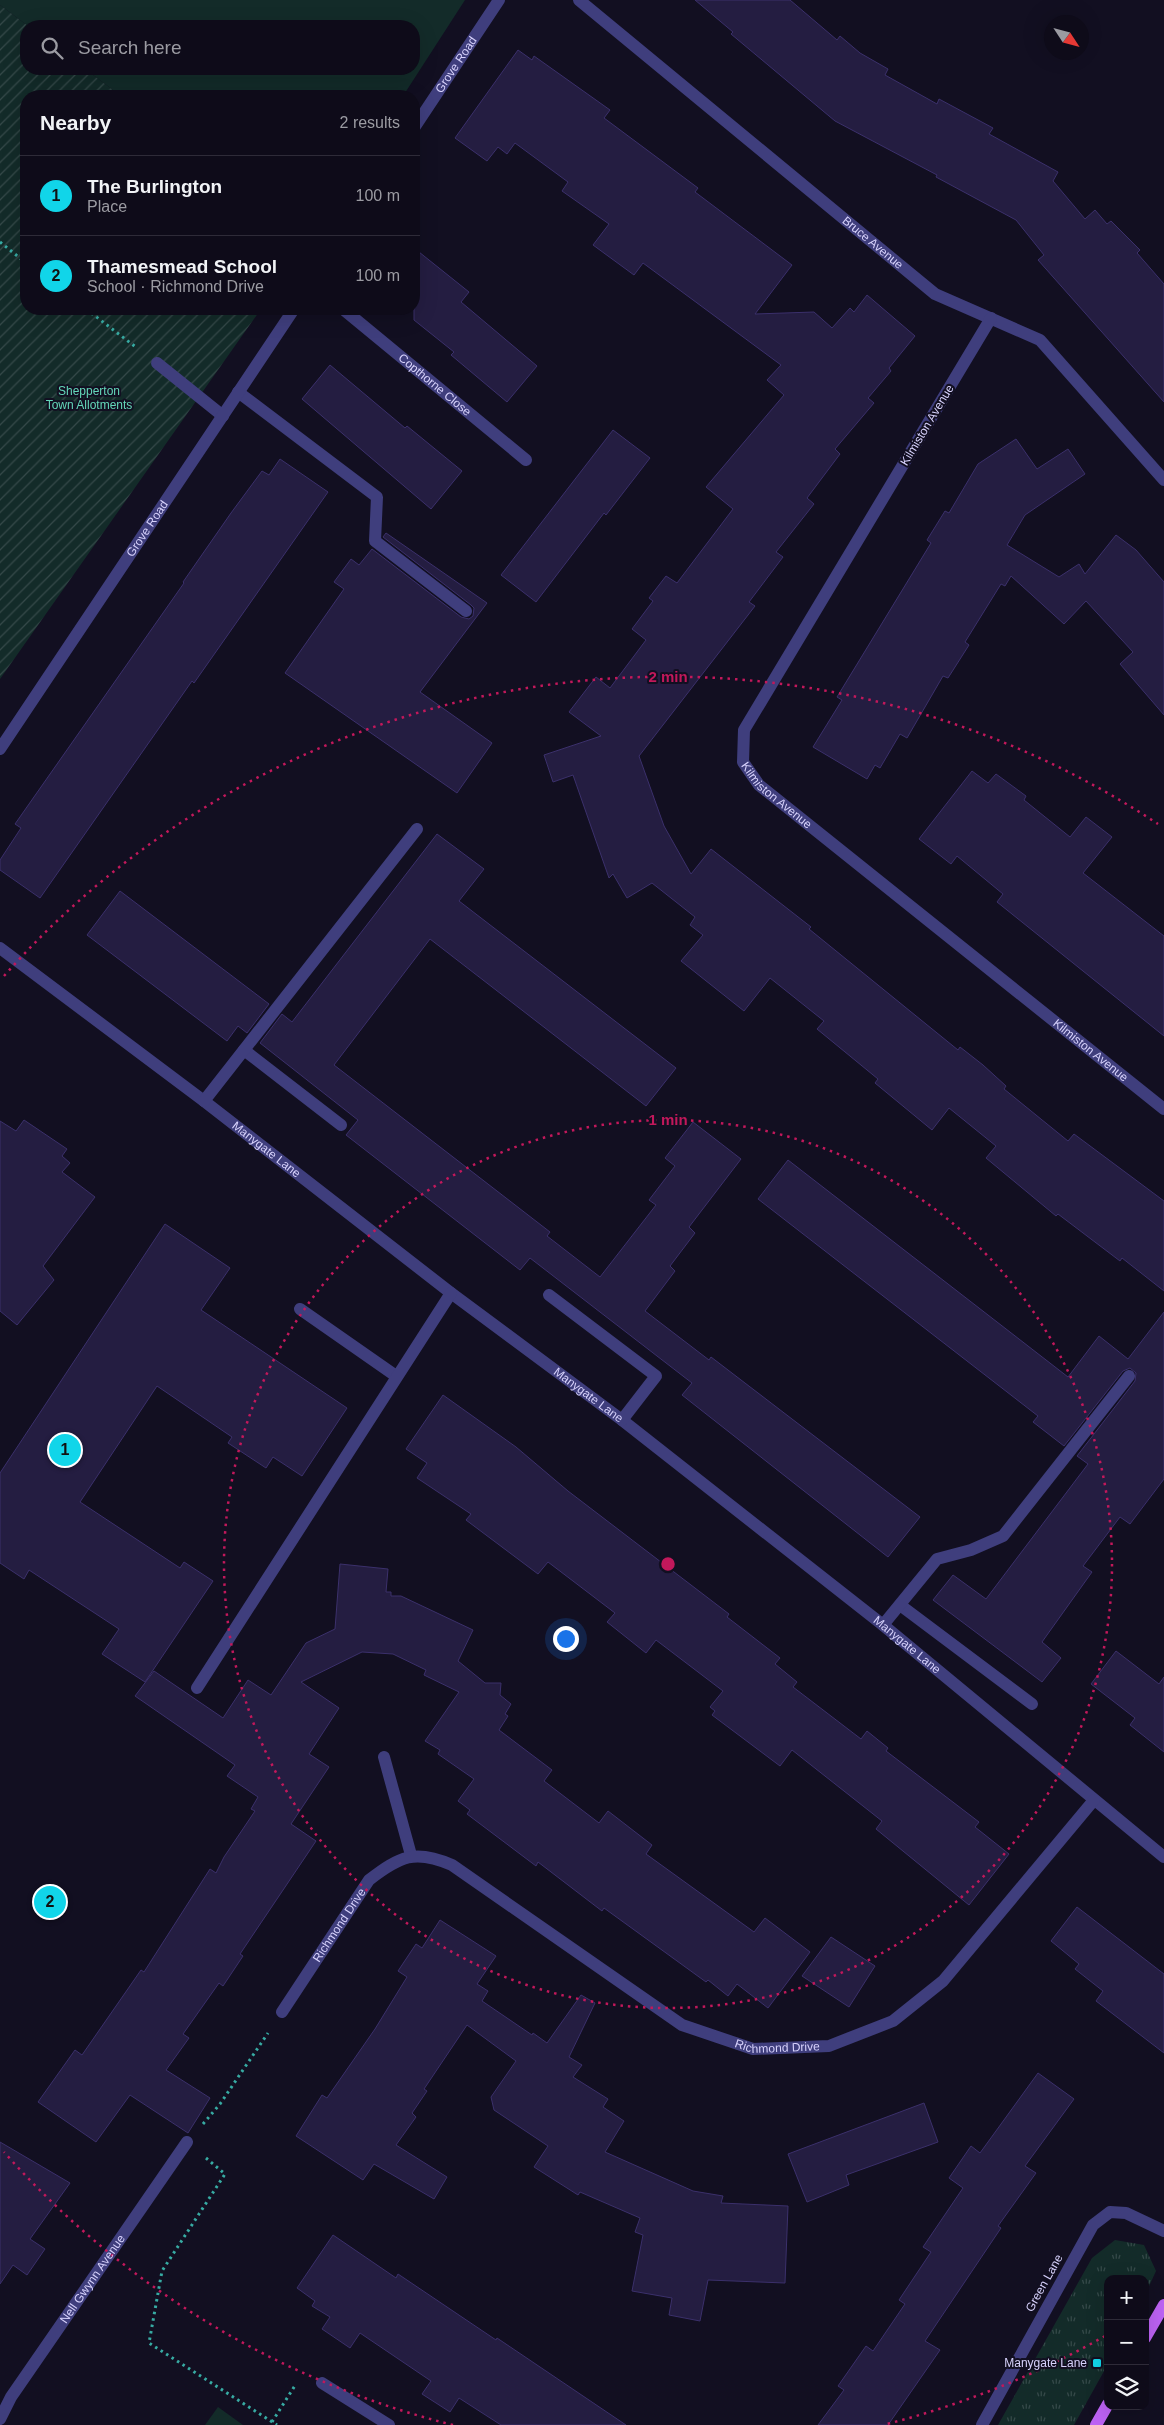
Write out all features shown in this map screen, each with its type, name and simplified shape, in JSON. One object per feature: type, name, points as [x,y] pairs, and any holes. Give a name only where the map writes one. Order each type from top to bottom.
[{"type":"main road","points":[[1149,2331],[1164,2305]]},
{"type":"main road","points":[[1096,2425],[1105,2410]]},
{"type":"street","name":"Grove Road","points":[[420,119],[499,0]]},
{"type":"street","name":"Bruce Avenue","points":[[579,0],[936,294],[1040,340],[1164,480]]},
{"type":"street","name":"Grove Road","points":[[0,749],[290,315]]},
{"type":"street","name":"Copthorne Close","points":[[350,315],[526,460]]},
{"type":"street","name":"Kilmiston Avenue","points":[[991,318],[744,730],[742,762],[759,785],[1164,1109]]},
{"type":"street","points":[[157,363],[223,416]]},
{"type":"street","points":[[238,392],[377,497],[375,541],[466,611]]},
{"type":"street","points":[[204,1101],[417,829]]},
{"type":"street","name":"Manygate Lane","points":[[0,948],[204,1101],[451,1293],[622,1420],[883,1625],[1164,1856]]},
{"type":"street","points":[[244,1050],[341,1125]]},
{"type":"street","points":[[197,1688],[451,1293]]},
{"type":"street","points":[[549,1295],[656,1376],[622,1420]]},
{"type":"street","points":[[300,1309],[396,1376]]},
{"type":"street","points":[[883,1625],[937,1559],[971,1550],[1003,1536],[1129,1376]]},
{"type":"street","points":[[900,1605],[1032,1704]]},
{"type":"street","points":[[384,1757],[411,1855]]},
{"type":"street","name":"Richmond Drive","points":[[282,2012],[369,1880],[389,1864],[411,1855],[434,1857],[452,1865],[682,2025],[753,2048],[829,2046],[893,2022],[943,1981],[1094,1800]]},
{"type":"street","name":"Nell Gwynn Avenue","points":[[0,2419],[11,2397],[187,2142]]},
{"type":"street","name":"Green Lane","points":[[982,2425],[1093,2225],[1110,2212],[1126,2213],[1164,2231]]},
{"type":"street","points":[[322,2383],[389,2425]]},
{"type":"path","points":[[0,242],[20,257]]},
{"type":"path","points":[[94,315],[157,363]]},
{"type":"path","points":[[277,2425],[149,2343],[162,2271],[225,2174],[187,2142],[220,2104],[282,2012]]},
{"type":"green space","points":[[0,0],[465,0],[420,70],[420,20],[20,20],[0,5]]},
{"type":"green space","name":"Shepperton Town Allotments","points":[[0,5],[20,20],[20,75],[93,75],[113,90],[20,90],[20,315],[257,315],[0,679]]},
{"type":"green space","points":[[93,75],[417,75],[407,90],[113,90]]},
{"type":"green space","points":[[1115,2240],[1144,2245],[1156,2271],[1149,2286],[1149,2275],[1104,2275],[1104,2371],[1074,2425],[998,2425],[1092,2258]]},
{"type":"green space","points":[[218,2407],[243,2425],[205,2425]]},
{"type":"building","points":[[695,0],[790,0],[837,40],[840,36],[860,53],[888,69],[885,75],[937,104],[939,99],[993,128],[989,134],[1058,172],[1053,181],[1085,219],[1095,210],[1107,224],[1111,221],[1140,250],[1137,253],[1164,284],[1164,402],[1038,260],[1044,255],[1016,220],[936,177],[937,175],[835,121],[731,34],[733,32]]},
{"type":"building","points":[[518,50],[532,60],[534,56],[610,110],[604,118],[698,188],[695,192],[792,265],[755,314],[814,312],[832,328],[850,308],[854,312],[867,295],[915,336],[889,368],[891,371],[868,398],[874,403],[835,449],[840,454],[807,498],[814,504],[776,552],[783,557],[749,602],[755,606],[639,756],[664,826],[691,874],[711,849],[811,927],[809,929],[958,1050],[960,1047],[983,1065],[1006,1086],[1004,1089],[1068,1141],[1074,1134],[1164,1201],[1164,1291],[1122,1258],[1120,1261],[1058,1214],[1056,1216],[986,1158],[996,1146],[949,1108],[932,1130],[875,1083],[878,1079],[817,1029],[824,1021],[770,978],[744,1011],[681,961],[703,935],[690,925],[695,917],[652,883],[627,898],[613,874],[609,878],[573,775],[553,782],[544,755],[601,736],[569,712],[596,677],[610,688],[646,640],[632,629],[653,601],[649,598],[666,576],[677,583],[733,509],[706,487],[784,395],[767,380],[781,365],[643,263],[634,275],[593,245],[609,224],[562,191],[568,182],[515,143],[507,154],[498,147],[487,161],[455,138]]},
{"type":"building","points":[[420,253],[469,292],[461,302],[537,366],[507,402],[451,355],[454,352],[414,320],[414,315],[420,315]]},
{"type":"building","points":[[330,365],[405,428],[407,426],[462,471],[431,509],[302,399]]},
{"type":"building","points":[[613,430],[650,458],[606,515],[604,513],[536,602],[501,575]]},
{"type":"building","points":[[1016,439],[1037,469],[1068,449],[1085,474],[1025,515],[1007,545],[1059,577],[1079,564],[1085,574],[1116,535],[1136,550],[1164,582],[1164,715],[1120,664],[1133,652],[1086,601],[1064,624],[1011,576],[1005,586],[1001,584],[965,642],[969,645],[948,678],[943,676],[907,738],[900,734],[880,768],[875,765],[867,779],[813,747],[842,700],[837,697],[931,543],[927,540],[945,511],[949,513],[978,464]]},
{"type":"building","points":[[280,459],[328,492],[194,683],[192,681],[40,898],[0,870],[0,860],[21,828],[15,824],[231,513],[262,471],[269,475]]},
{"type":"building","points":[[386,533],[487,603],[420,692],[492,743],[457,793],[285,673],[344,589],[334,582],[351,559],[359,565],[372,549],[461,617],[469,619],[473,616],[474,608],[471,605],[383,537]]},
{"type":"building","points":[[972,771],[988,783],[996,774],[1026,796],[1024,800],[1070,837],[1086,817],[1112,837],[1083,873],[1164,936],[1164,1036],[997,902],[1003,894],[957,856],[951,864],[919,839]]},
{"type":"building","points":[[437,834],[484,869],[459,901],[676,1068],[646,1106],[430,939],[334,1065],[550,1232],[547,1236],[600,1277],[656,1205],[649,1200],[675,1166],[665,1158],[693,1122],[741,1159],[689,1227],[695,1233],[670,1266],[675,1271],[645,1311],[709,1360],[711,1357],[920,1517],[888,1557],[682,1395],[692,1383],[530,1258],[520,1270],[346,1135],[358,1120],[260,1043],[282,1014],[292,1022]]},
{"type":"building","points":[[120,891],[269,1004],[247,1033],[238,1026],[227,1041],[87,935]]},
{"type":"building","points":[[24,1120],[67,1149],[62,1156],[70,1163],[62,1172],[95,1197],[43,1266],[54,1280],[17,1325],[0,1311],[0,1121],[16,1131]]},
{"type":"building","points":[[788,1160],[1068,1377],[1099,1336],[1128,1359],[1164,1312],[1164,1479],[1130,1524],[1120,1517],[1083,1566],[1092,1572],[1042,1642],[1061,1658],[1042,1682],[933,1600],[953,1575],[986,1599],[1088,1464],[1077,1456],[1135,1381],[1136,1373],[1130,1368],[1123,1371],[1064,1446],[1033,1422],[1038,1416],[758,1199]]},
{"type":"building","points":[[165,1224],[230,1268],[201,1310],[347,1408],[302,1476],[273,1457],[266,1468],[228,1443],[232,1437],[157,1386],[80,1502],[180,1568],[184,1562],[213,1581],[145,1682],[102,1654],[119,1629],[29,1570],[24,1579],[0,1563],[0,1473]]},
{"type":"building","points":[[443,1395],[516,1447],[568,1491],[729,1614],[727,1617],[780,1658],[775,1664],[797,1682],[793,1687],[861,1739],[867,1731],[888,1748],[886,1751],[979,1822],[975,1827],[1009,1854],[969,1905],[876,1829],[882,1821],[792,1750],[780,1766],[712,1715],[715,1711],[710,1707],[723,1691],[656,1640],[646,1653],[607,1622],[615,1613],[548,1562],[538,1574],[466,1520],[471,1514],[417,1478],[427,1463],[406,1449]]},
{"type":"building","points":[[340,1564],[388,1569],[386,1592],[391,1592],[391,1596],[401,1596],[473,1630],[458,1661],[485,1683],[501,1683],[500,1695],[511,1704],[505,1714],[508,1716],[499,1730],[552,1770],[544,1781],[599,1823],[608,1811],[652,1845],[646,1854],[754,1932],[765,1918],[810,1952],[768,2008],[737,1984],[728,1996],[708,1980],[706,1982],[604,1908],[602,1911],[538,1862],[536,1866],[467,1814],[470,1810],[458,1801],[474,1779],[438,1754],[440,1750],[425,1741],[459,1692],[424,1675],[426,1670],[393,1654],[362,1652],[301,1682],[339,1708],[309,1754],[329,1767],[291,1824],[316,1841],[240,1954],[243,1956],[223,1986],[219,1983],[183,2034],[189,2038],[166,2070],[210,2098],[188,2133],[130,2095],[96,2142],[38,2102],[75,2050],[82,2055],[141,1970],[144,1972],[210,1869],[216,1873],[224,1857],[255,1811],[251,1809],[258,1797],[227,1776],[235,1765],[135,1696],[154,1671],[223,1718],[248,1680],[271,1695],[306,1643],[335,1629]]},
{"type":"building","points":[[1116,1651],[1159,1684],[1164,1677],[1164,1752],[1130,1725],[1135,1718],[1091,1684]]},
{"type":"building","points":[[1077,1907],[1164,1974],[1164,2053],[1096,2001],[1103,1991],[1075,1969],[1079,1964],[1051,1941]]},
{"type":"building","points":[[440,1920],[496,1956],[477,1984],[488,1991],[482,2001],[532,2035],[533,2033],[547,2043],[581,1995],[595,2003],[569,2057],[582,2065],[573,2077],[608,2099],[603,2107],[624,2121],[605,2152],[693,2191],[723,2196],[721,2203],[788,2206],[785,2283],[708,2280],[700,2321],[669,2315],[672,2298],[632,2291],[643,2235],[635,2232],[640,2218],[580,2192],[578,2195],[534,2167],[548,2146],[494,2110],[491,2097],[516,2061],[467,2025],[424,2089],[427,2091],[412,2113],[416,2117],[396,2145],[447,2177],[434,2199],[374,2164],[363,2180],[296,2136],[322,2095],[327,2098],[375,2029],[407,1977],[398,1971],[416,1944],[422,1948]]},
{"type":"building","points":[[831,1937],[875,1966],[849,2007],[802,1976]]},
{"type":"building","points":[[1038,2073],[1074,2099],[1025,2166],[1036,2173],[998,2226],[1001,2228],[925,2341],[940,2350],[888,2425],[818,2425],[844,2390],[838,2386],[866,2346],[873,2351],[905,2304],[899,2300],[931,2252],[923,2247],[963,2188],[949,2178],[971,2146],[980,2153]]},
{"type":"building","points":[[924,2103],[938,2142],[846,2175],[849,2185],[807,2202],[788,2154]]},
{"type":"building","points":[[0,2142],[70,2183],[30,2239],[45,2249],[27,2275],[13,2265],[0,2284]]},
{"type":"building","points":[[333,2235],[396,2278],[398,2274],[496,2340],[497,2338],[626,2425],[501,2425],[459,2398],[450,2412],[422,2394],[431,2381],[360,2333],[350,2348],[322,2329],[330,2317],[312,2306],[315,2301],[297,2288]]},
{"type":"place","name":"The Burlington","points":[[65,1450]]},
{"type":"place","name":"Thamesmead School","points":[[50,1902]]},
{"type":"place","name":"Manygate Lane","points":[[1097,2363]]}]
